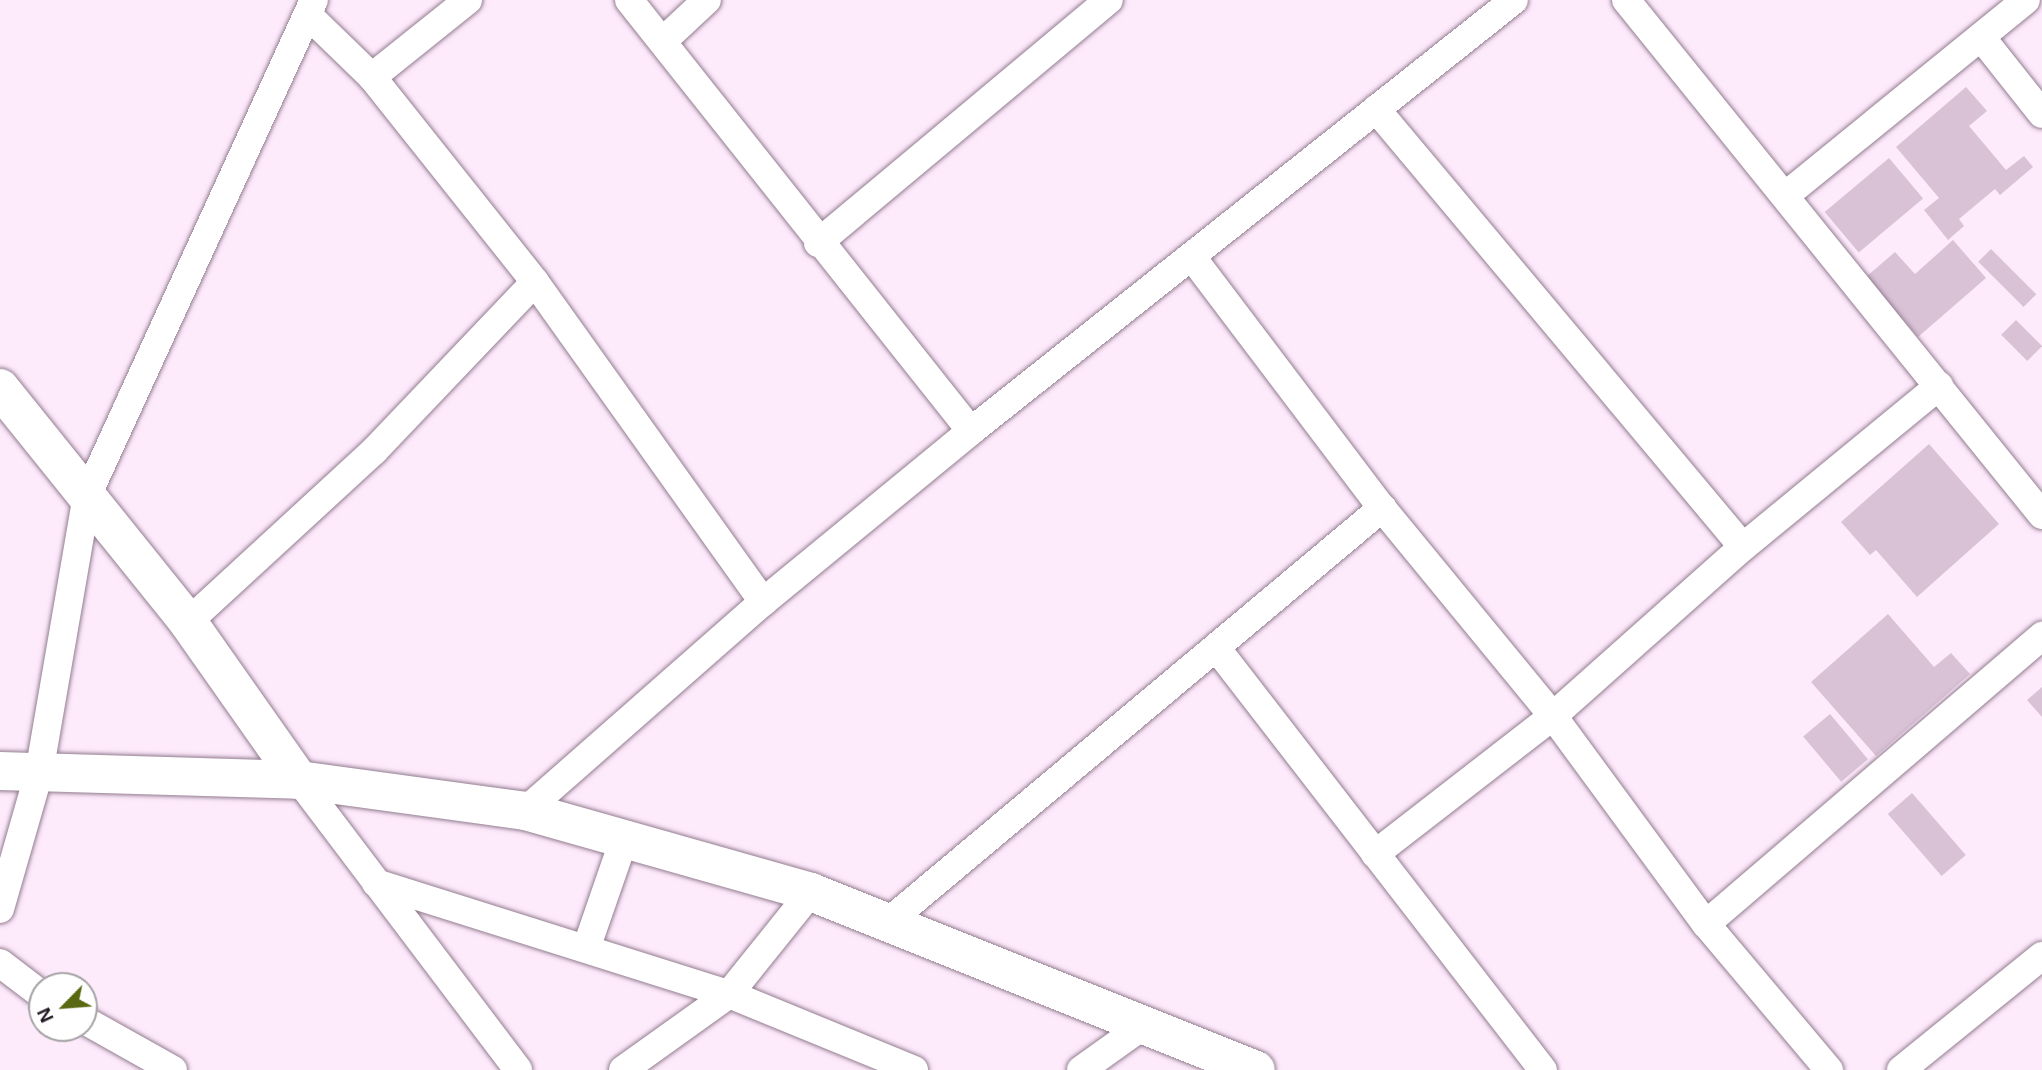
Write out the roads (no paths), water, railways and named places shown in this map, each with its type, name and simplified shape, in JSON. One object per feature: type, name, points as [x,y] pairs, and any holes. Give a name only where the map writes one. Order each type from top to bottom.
[{"type":"main road","points":[[0,388],[188,622],[299,780]]},
{"type":"main road","points":[[0,771],[299,780],[525,811],[623,842],[811,892],[1141,1027],[1256,1070]]},
{"type":"street","points":[[372,77],[468,0]]},
{"type":"street","points":[[629,0],[818,243],[971,431]]},
{"type":"street","points":[[663,41],[707,0]]},
{"type":"street","points":[[818,243],[1109,0]]},
{"type":"street","points":[[525,811],[763,603],[971,431],[1514,0]]},
{"type":"street","points":[[1626,0],[2042,515]]},
{"type":"street","points":[[1786,195],[2026,0]]},
{"type":"street","points":[[0,909],[38,773],[87,496],[311,8],[372,77],[536,282],[763,603]]},
{"type":"street","points":[[1981,37],[2042,114]]},
{"type":"street","points":[[1376,109],[1743,547]]},
{"type":"street","points":[[1192,257],[1382,508],[1553,716],[1706,924],[1829,1070]]},
{"type":"street","points":[[188,622],[374,451],[536,282]]},
{"type":"street","points":[[1375,854],[1553,716],[1743,547],[1938,386]]},
{"type":"street","points":[[888,922],[1218,650],[1382,508]]},
{"type":"street","points":[[1706,924],[2042,636]]},
{"type":"street","points":[[1218,650],[1544,1070]]},
{"type":"street","points":[[299,780],[518,1070]]},
{"type":"street","points":[[587,946],[623,842]]},
{"type":"street","points":[[376,883],[587,946],[729,994],[914,1070]]},
{"type":"street","points":[[623,1070],[729,994],[811,892]]},
{"type":"street","points":[[1901,1070],[2042,956]]},
{"type":"street","points":[[0,963],[28,984]]},
{"type":"street","points":[[1081,1070],[1141,1027]]},
{"type":"street","points":[[98,1028],[173,1070]]}]
